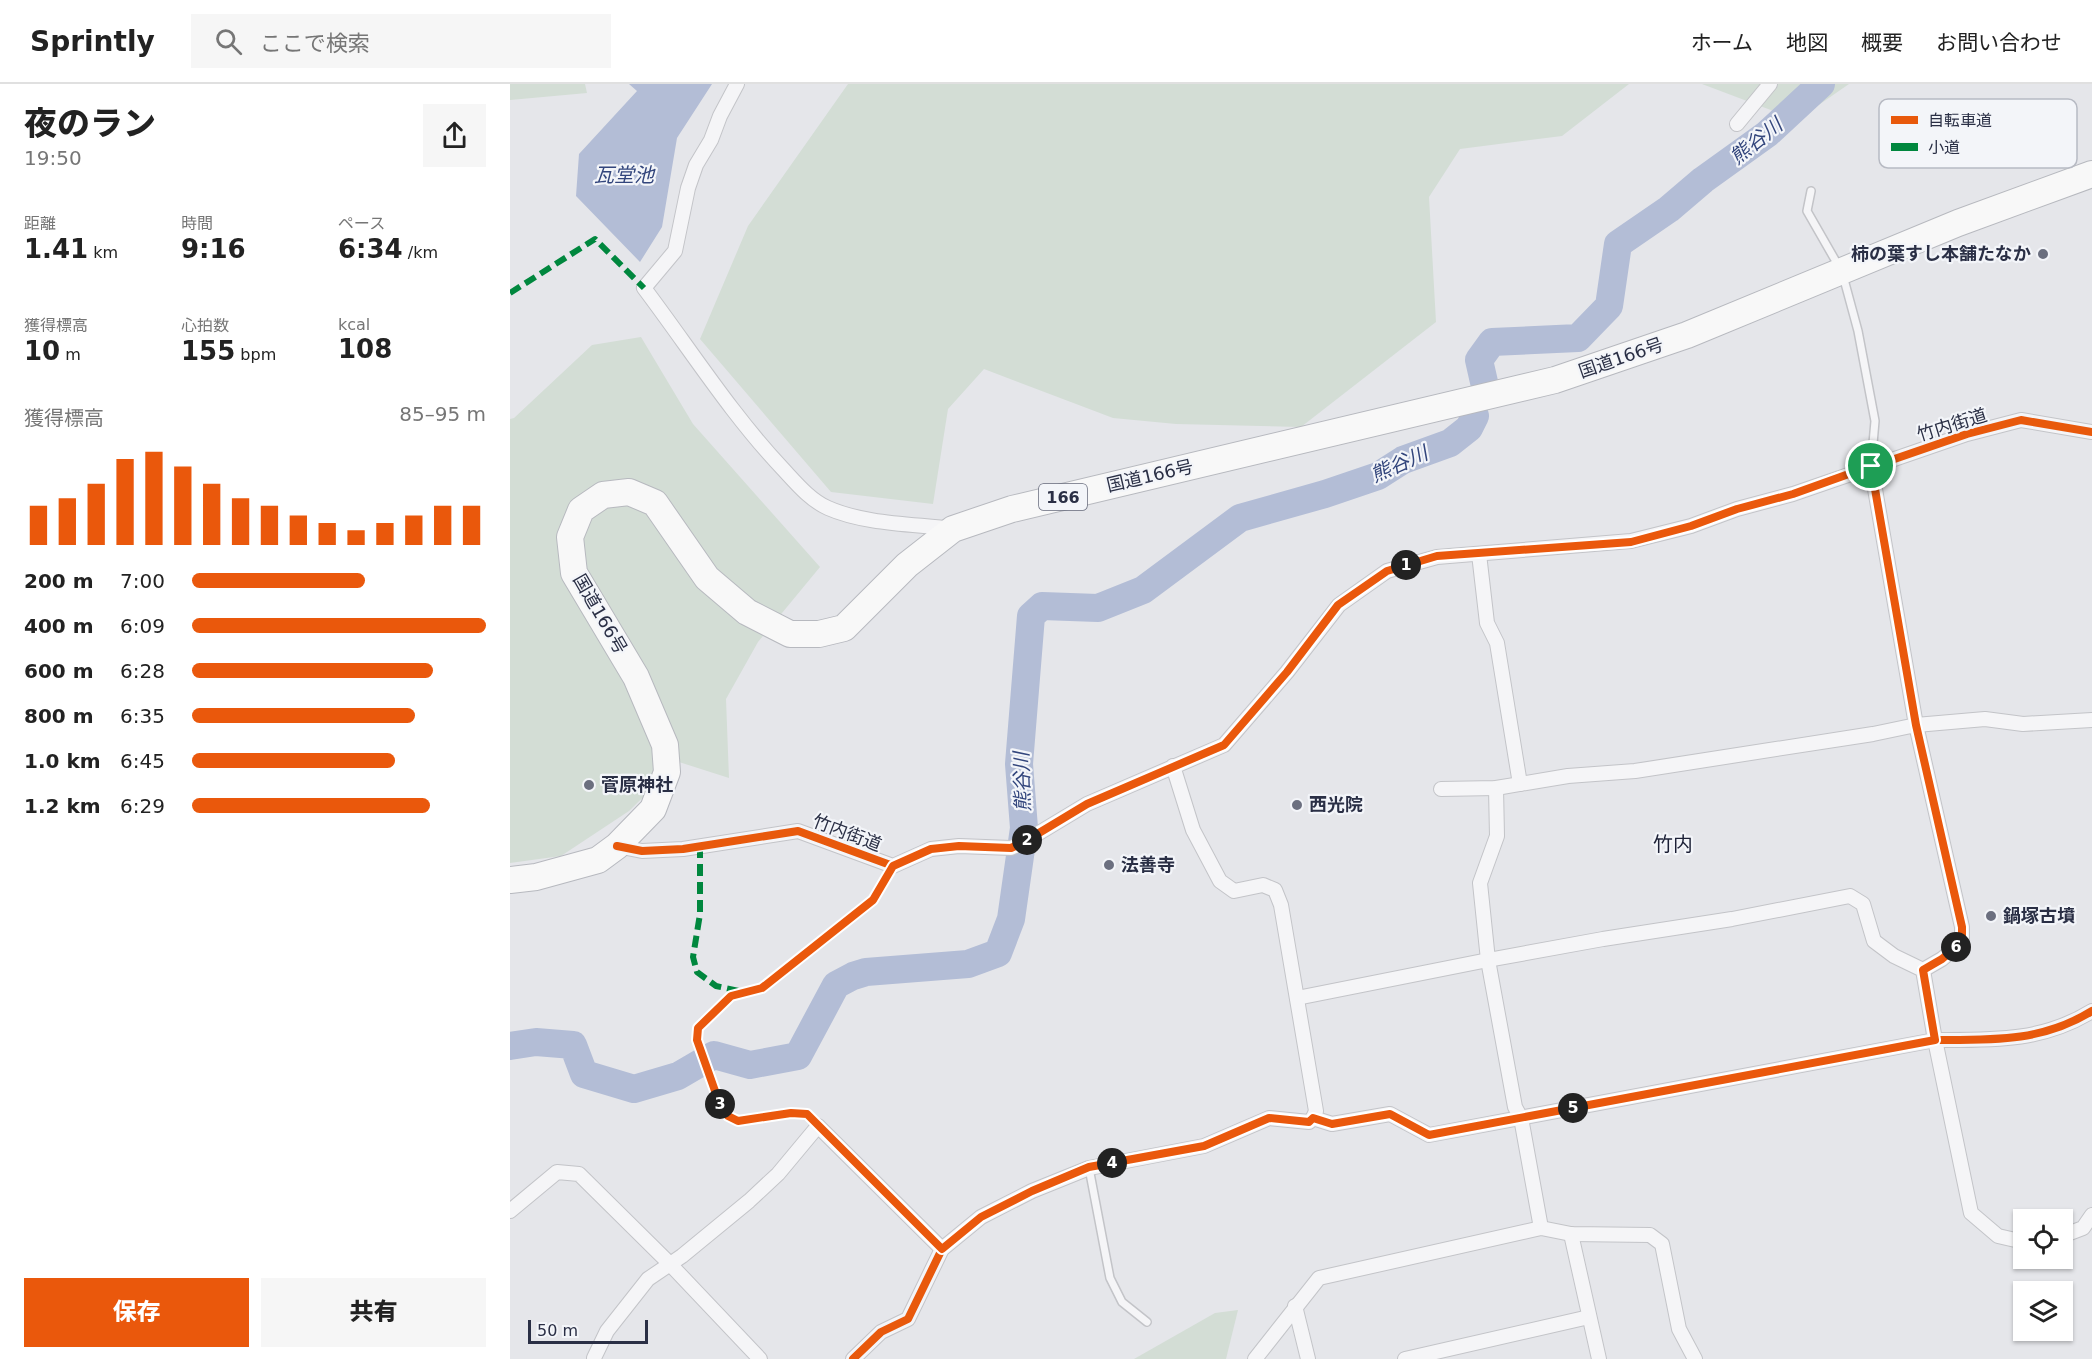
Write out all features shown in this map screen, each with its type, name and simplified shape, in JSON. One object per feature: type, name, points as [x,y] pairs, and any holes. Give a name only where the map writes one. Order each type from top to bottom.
[{"type":"highway","name":"国道166号","points":[[510,880],[536,878],[598,860],[616,846],[653,809],[667,772],[665,745],[636,677],[574,573],[570,537],[581,510],[603,495],[629,492],[655,503],[707,578],[747,612],[790,634],[819,634],[844,628],[907,565],[953,529],[1012,509],[1555,380],[1687,335],[1958,223],[2092,174]]},
{"type":"street","points":[[737,84],[711,140],[696,165],[688,188],[675,251],[644,288],[708,378],[764,449],[801,489],[826,507],[857,518],[953,529]]},
{"type":"street","points":[[1737,124],[1770,84]]},
{"type":"street","name":"竹内街道","points":[[616,846],[642,851],[683,849],[798,831],[893,866],[931,849],[1018,845],[1087,804],[1224,745],[1287,672],[1338,605],[1387,571],[1437,556],[1631,542],[1793,494],[1967,434],[2021,420],[2092,432]]},
{"type":"street","points":[[1871,466],[1916,725],[1962,927],[1962,942],[1942,959],[1923,970]]},
{"type":"street","points":[[1479,554],[1487,623],[1497,643],[1520,784]]},
{"type":"street","points":[[1441,789],[1496,788],[1568,777],[1635,771],[1873,734],[1916,725],[1985,719],[2023,724],[2092,720]]},
{"type":"street","points":[[853,1359],[881,1332],[908,1318],[942,1249],[981,1217],[1032,1191],[1089,1167],[1204,1146],[1269,1118],[1309,1122],[1313,1118],[1316,1111],[1281,905],[1275,890],[1263,885],[1234,891],[1220,881],[1193,830],[1173,766]]},
{"type":"street","points":[[1496,788],[1497,836],[1480,883],[1488,960],[1515,1107],[1521,1118],[1541,1228]]},
{"type":"street","points":[[1297,998],[1488,960],[1732,919],[1850,896],[1863,904],[1874,941],[1894,956],[1923,970]]},
{"type":"street","points":[[1923,970],[1971,1213],[1998,1236],[2013,1239]]},
{"type":"street","points":[[1313,1118],[1332,1124],[1390,1114],[1429,1135],[1935,1040],[1995,1041],[2056,1030],[2092,1011]]},
{"type":"street","points":[[594,1358],[607,1332],[648,1279],[682,1256],[756,1194],[778,1174],[818,1126],[942,1249]]},
{"type":"street","points":[[510,1211],[557,1172],[579,1174],[669,1263],[760,1359]]},
{"type":"street","points":[[2073,1232],[2083,1228],[2092,1215]]},
{"type":"street","points":[[1255,1359],[1319,1278],[1541,1228],[1571,1234],[1650,1235],[1662,1244],[1679,1329],[1695,1359]]},
{"type":"street","points":[[1571,1234],[1599,1359]]},
{"type":"street","points":[[1295,1306],[1308,1359]]},
{"type":"street","points":[[1405,1359],[1589,1317]]},
{"type":"lane","points":[[1811,191],[1807,211],[1842,272],[1858,331],[1875,421],[1871,466]]},
{"type":"lane","points":[[818,1126],[807,1114],[791,1113],[738,1121],[728,1116],[720,1105],[699,1048],[698,1028],[731,996],[762,988],[873,900],[893,866]]},
{"type":"lane","points":[[1089,1167],[1110,1278],[1122,1302],[1147,1322]]},
{"type":"shaded area","points":[[510,84],[585,84],[587,93],[510,100]]},
{"type":"shaded area","points":[[848,84],[1629,84],[1562,136],[1460,149],[1429,197],[1436,322],[1301,427],[1176,424],[1113,418],[984,369],[948,409],[933,504],[831,492],[700,339],[748,226]]},
{"type":"shaded area","points":[[1702,84],[1849,84],[1797,120]]},
{"type":"shaded area","points":[[641,337],[693,424],[820,567],[758,642],[726,699],[729,778],[679,762],[629,811],[561,856],[510,863],[510,419],[514,418],[592,345]]},
{"type":"shaded area","points":[[1238,1310],[1226,1359],[1134,1359],[1215,1313]]},
{"type":"water","name":"瓦堂池","points":[[629,84],[712,84],[677,138],[662,227],[640,262],[576,196],[579,154],[637,91]]},
{"type":"waterway","name":"熊谷川","points":[[1484,382],[1479,360],[1492,342],[1578,338],[1609,306],[1618,244],[1669,209],[1703,180],[1767,134],[1821,84]]},
{"type":"waterway","name":"熊谷川","points":[[510,1046],[536,1042],[573,1045],[584,1074],[634,1089],[678,1076],[714,1055],[750,1065],[798,1056],[836,985],[853,976],[866,972],[968,964],[998,953],[1011,919],[1024,828],[1019,764],[1031,616],[1042,606],[1098,608],[1143,590],[1240,518],[1378,476],[1403,460],[1450,443],[1469,428],[1475,416]]},
{"type":"marked path","points":[[510,293],[595,239],[644,288]]},
{"type":"marked path","points":[[700,846],[700,914],[693,957],[697,972],[716,986],[744,992]]},
{"type":"cycle path","points":[[617,846],[642,851],[683,849],[798,831],[893,866],[931,849],[959,846],[1011,848],[1087,804],[1224,745],[1287,672],[1339,605],[1387,571],[1437,557],[1631,541],[1691,526],[1737,509],[1793,494],[1967,434],[2021,420],[2092,432]]},
{"type":"cycle path","points":[[853,1359],[881,1332],[908,1319],[942,1249],[981,1217],[1032,1191],[1089,1168],[1204,1146],[1269,1118],[1309,1122],[1313,1118],[1332,1124],[1390,1114],[1429,1135],[1935,1040],[1997,1039],[2035,1034],[2054,1029],[2092,1011]]},
{"type":"place","name":"柿の葉すし本舗たなか","points":[[2043,254]]},
{"type":"place","name":"菅原神社","points":[[589,785]]},
{"type":"place","name":"西光院","points":[[1297,805]]},
{"type":"place","name":"法善寺","points":[[1109,865]]},
{"type":"place","name":"鍋塚古墳","points":[[1991,916]]},
{"type":"district","name":"竹内","points":[[1673,844]]},
{"type":"route","points":[[1871,466],[1916,725],[1962,927],[1962,942],[1942,959],[1923,970],[1935,1040],[1429,1135],[1390,1114],[1332,1124],[1313,1118],[1309,1122],[1269,1118],[1204,1146],[1089,1167],[1032,1191],[981,1217],[942,1249],[807,1114],[791,1113],[738,1121],[728,1116],[720,1105],[697,1040],[698,1028],[731,996],[762,988],[873,900],[893,866],[931,849],[959,846],[1011,848],[1087,804],[1224,745],[1287,672],[1338,605],[1387,571],[1437,556],[1631,542],[1793,494],[1871,466]]}]
